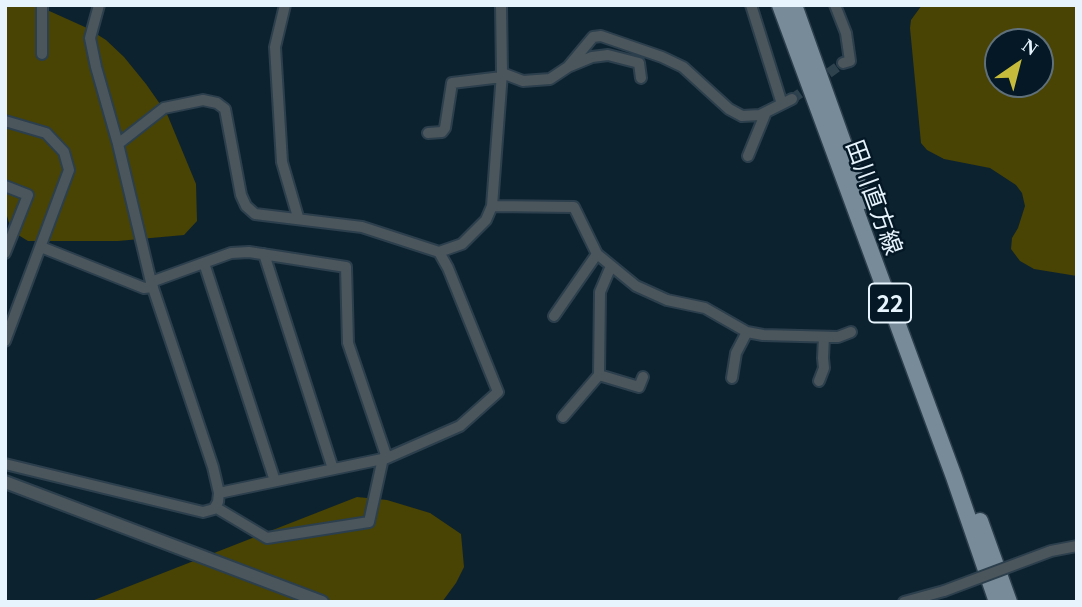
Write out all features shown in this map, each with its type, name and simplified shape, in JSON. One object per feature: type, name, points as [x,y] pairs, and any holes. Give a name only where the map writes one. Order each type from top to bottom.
[{"type":"main road","name":"田川直方線","points":[[780,5],[954,477],[997,602]]},
{"type":"main road","name":"田川直方線","points":[[793,5],[1009,602]]},
{"type":"street","points":[[42,5],[42,54]]},
{"type":"street","points":[[5,464],[203,512],[214,509],[219,493],[213,467],[152,285],[118,144],[96,67],[90,38],[100,5]]},
{"type":"street","points":[[285,5],[275,47],[282,162],[298,217]]},
{"type":"street","points":[[118,144],[164,108],[203,100],[218,103],[225,109],[242,195],[246,206],[255,214],[298,217],[362,227],[439,252],[462,244],[486,220],[492,206],[502,75],[501,5]]},
{"type":"street","points":[[568,68],[593,37],[601,36],[682,66],[729,109],[743,116],[766,112],[787,101],[751,5]]},
{"type":"street","points":[[835,5],[846,33],[850,61],[843,63]]},
{"type":"street","points":[[428,133],[442,132],[445,128],[452,83],[502,75],[523,81],[551,79],[592,57],[608,54],[639,63],[641,78]]},
{"type":"street","points":[[748,156],[766,112]]},
{"type":"street","points":[[5,121],[46,133],[64,152],[69,170],[5,341]]},
{"type":"street","points":[[5,186],[28,195],[5,253]]},
{"type":"street","points":[[492,206],[575,207],[597,254],[636,286],[667,300],[705,308],[747,332],[824,337],[838,337],[851,332]]},
{"type":"street","points":[[41,247],[144,288],[230,253],[249,252],[346,267],[348,343],[385,458],[369,522],[267,538],[215,507]]},
{"type":"street","points":[[219,493],[385,458],[460,426],[498,393],[439,252]]},
{"type":"street","points":[[264,254],[333,469]]},
{"type":"street","points":[[554,316],[597,254]]},
{"type":"street","points":[[204,263],[275,481]]},
{"type":"street","points":[[563,417],[598,375],[600,292],[611,266]]},
{"type":"street","points":[[733,377],[736,353],[747,332]]},
{"type":"street","points":[[818,381],[824,368],[824,337]]},
{"type":"street","points":[[598,375],[639,387],[643,377]]},
{"type":"street","points":[[5,482],[322,602]]},
{"type":"street","points":[[904,602],[944,591],[1051,551],[1077,546]]},
{"type":"shaded area","points":[[5,5],[36,5],[87,28],[106,40],[124,57],[146,84],[167,114],[196,184],[197,221],[184,235],[118,241],[28,241],[15,233],[5,209]]},
{"type":"shaded area","points":[[922,5],[1077,5],[1077,276],[1034,269],[1020,261],[1011,249],[1012,238],[1025,206],[1022,193],[1016,185],[990,168],[944,159],[927,150],[921,143],[911,20]]},
{"type":"shaded area","points":[[357,497],[387,500],[430,513],[461,534],[464,567],[442,602],[89,602]]},
{"type":"tunnel","points":[[792,99],[843,63]]}]
